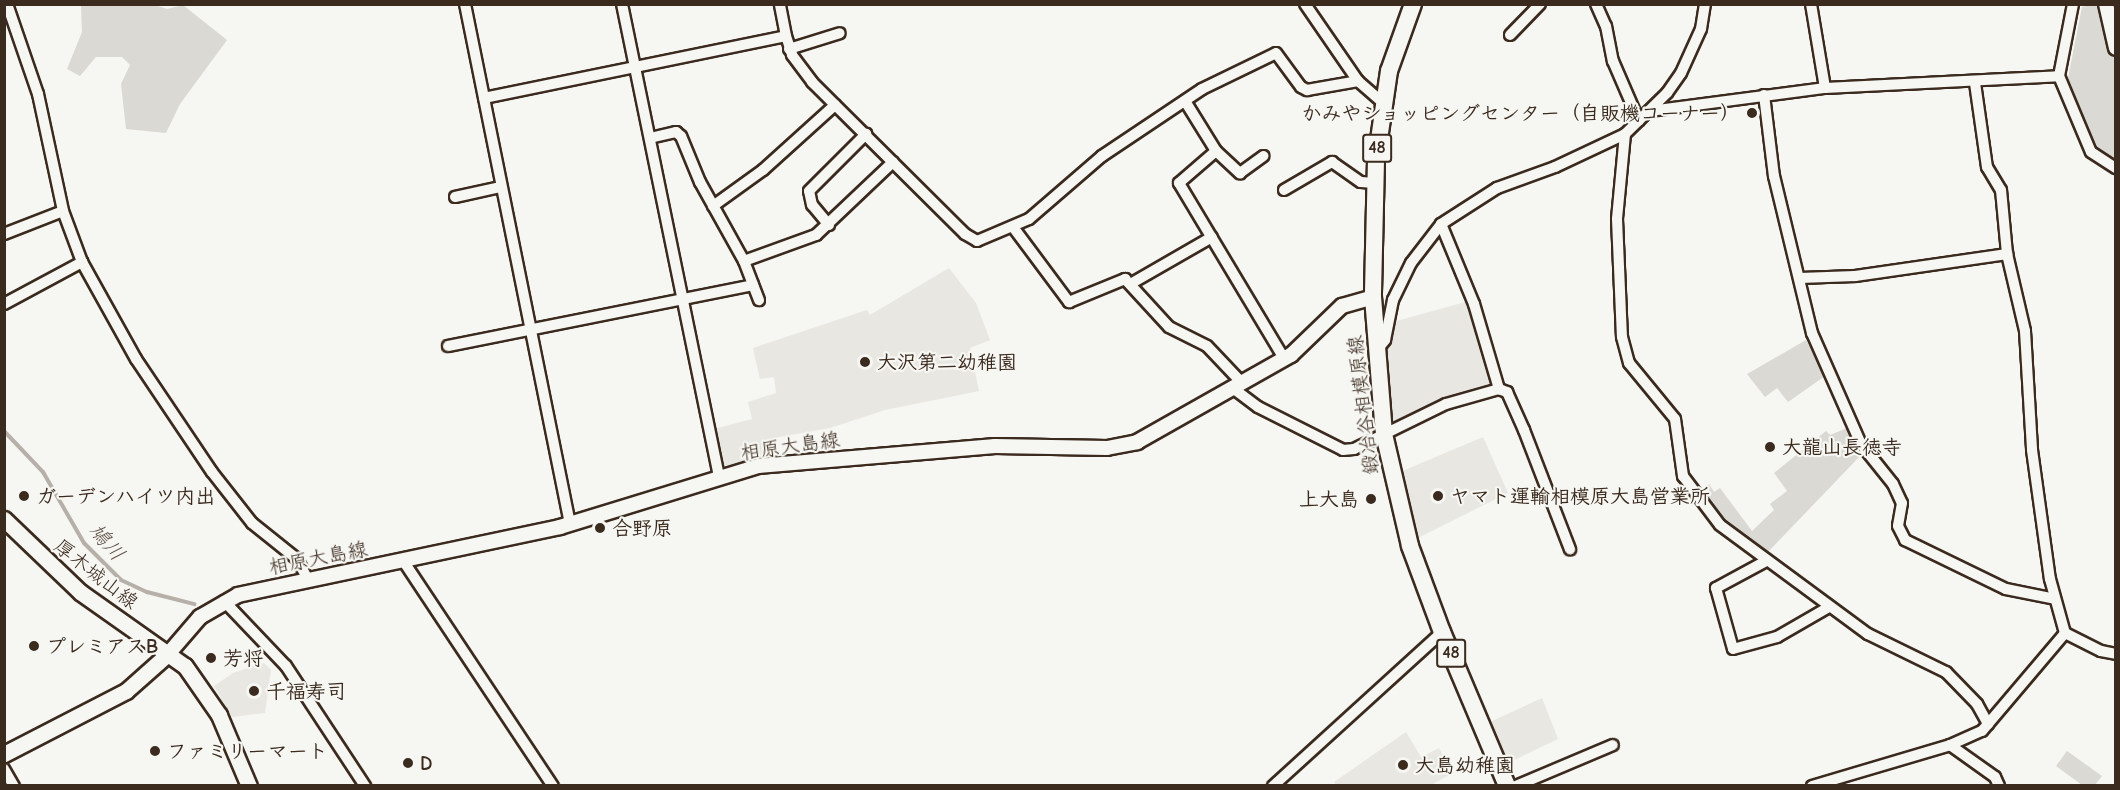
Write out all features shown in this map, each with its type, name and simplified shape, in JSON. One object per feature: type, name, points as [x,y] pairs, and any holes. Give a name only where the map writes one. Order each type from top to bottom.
[{"type":"main road","name":"鍛冶谷相模原線","points":[[1413,4],[1396,48],[1382,102],[1375,183],[1373,297],[1384,434],[1402,519],[1442,632],[1507,786]]},
{"type":"main road","name":"厚木城山線","points":[[4,519],[80,592],[185,666],[215,708],[249,785]]},
{"type":"main road","points":[[4,754],[126,691],[169,653]]},
{"type":"street","points":[[8,4],[41,104],[63,211],[82,262],[136,359],[212,472],[252,523],[297,559],[308,580]]},
{"type":"street","points":[[465,4],[570,524]]},
{"type":"street","points":[[622,4],[719,478]]},
{"type":"street","points":[[780,4],[789,49],[835,105],[971,239],[984,240],[1029,219],[1102,156],[1227,75],[1276,53],[1300,87],[1307,90],[1358,81]]},
{"type":"street","points":[[1305,4],[1358,81],[1382,102]]},
{"type":"street","points":[[1510,35],[1540,4]]},
{"type":"street","points":[[1596,4],[1606,26],[1614,61],[1639,122]]},
{"type":"street","points":[[1377,350],[1385,339],[1393,300],[1411,263],[1441,224],[1497,188],[1565,163],[1625,134],[1650,111],[1681,73],[1701,29],[1705,4]]},
{"type":"street","points":[[1811,4],[1825,88]]},
{"type":"street","points":[[2073,4],[2059,76],[2091,152],[2115,168]]},
{"type":"street","points":[[2106,4],[2115,48]]},
{"type":"street","points":[[789,49],[840,33]]},
{"type":"street","points":[[484,98],[786,36]]},
{"type":"street","points":[[1650,111],[1825,88],[1884,87],[1924,81],[1975,83],[2059,76]]},
{"type":"street","points":[[1975,83],[1987,167],[2001,190],[2007,254],[2027,342],[2032,450],[2055,599],[2066,633],[2101,651],[2115,654]]},
{"type":"street","points":[[1764,95],[1774,176],[1812,333],[1861,444],[1893,484],[1902,503],[1898,526],[1905,540],[2006,589],[2055,599]]},
{"type":"street","points":[[1185,102],[1216,151],[1240,173],[1263,156]]},
{"type":"street","points":[[714,206],[763,170],[835,105]]},
{"type":"street","points":[[650,138],[676,132],[681,136],[714,206],[744,261],[759,300]]},
{"type":"street","points":[[1625,134],[1617,219],[1623,337],[1629,363],[1675,419],[1683,476],[1703,507],[1766,561],[1868,634],[1946,672],[1977,704],[1989,724]]},
{"type":"street","points":[[829,225],[812,205],[810,191],[866,135]]},
{"type":"street","points":[[1216,151],[1179,183],[1284,360]]},
{"type":"street","points":[[744,261],[806,240],[829,225],[893,162]]},
{"type":"street","points":[[1284,190],[1332,162],[1361,182],[1375,183]]},
{"type":"street","points":[[454,197],[501,187]]},
{"type":"street","points":[[4,234],[63,211]]},
{"type":"street","points":[[1441,224],[1474,304],[1499,389]]},
{"type":"street","points":[[1013,227],[1069,302],[1116,280],[1132,283],[1169,327],[1207,346],[1238,386],[1258,407],[1343,450],[1354,449],[1446,405],[1499,389],[1507,392],[1570,549]]},
{"type":"street","points":[[1132,283],[1212,237]]},
{"type":"street","points":[[1800,278],[1855,276],[2007,254]]},
{"type":"street","points":[[4,304],[82,262]]},
{"type":"street","points":[[448,346],[753,285]]},
{"type":"street","name":"相原大島線","points":[[169,653],[200,617],[224,601],[308,580],[404,562],[570,524],[758,466],[995,446],[1125,445],[1147,437],[1284,360],[1301,348],[1334,312],[1373,297]]},
{"type":"street","points":[[1766,561],[1716,588],[1733,650],[1777,637],[1830,607]]},
{"type":"street","points":[[404,562],[553,786]]},
{"type":"street","points":[[224,601],[286,666],[365,786]]},
{"type":"street","points":[[1273,786],[1442,632]]},
{"type":"street","points":[[1812,786],[1950,745],[1989,724],[2066,633]]},
{"type":"street","points":[[1516,786],[1613,745]]},
{"type":"street","points":[[1950,745],[1995,777],[1999,786]]},
{"type":"street","points":[[4,769],[14,786]]},
{"type":"shaded area","points":[[81,5],[155,5],[167,9],[183,5],[227,40],[180,104],[166,133],[126,129],[121,84],[130,65],[122,57],[96,57],[80,76],[67,69],[82,32]]},
{"type":"shaded area","points":[[2115,5],[2115,170],[2102,162],[2068,78],[2082,7]]},
{"type":"shaded area","name":"大沢第二幼稚園","points":[[949,268],[976,303],[990,340],[970,348],[979,391],[885,410],[830,428],[774,438],[779,453],[723,469],[714,429],[752,419],[748,402],[776,393],[774,377],[760,379],[753,348],[867,310],[870,315]]},
{"type":"shaded area","points":[[1469,301],[1495,384],[1493,388],[1396,423],[1392,421],[1387,352],[1393,322]]},
{"type":"shaded area","points":[[1806,340],[1825,376],[1788,402],[1777,388],[1765,397],[1747,374]]},
{"type":"shaded area","points":[[1847,428],[1862,454],[1766,554],[1717,518],[1697,492],[1709,484],[1714,492],[1720,488],[1752,531],[1774,510],[1770,504],[1787,491],[1774,473],[1826,431],[1830,435]]},
{"type":"shaded area","points":[[1483,437],[1508,493],[1418,538],[1400,472]]},
{"type":"shaded area","points":[[264,663],[271,670],[265,713],[232,717],[214,686],[233,673]]},
{"type":"shaded area","points":[[1542,698],[1558,739],[1508,763],[1490,722]]},
{"type":"shaded area","name":"大島幼稚園","points":[[1406,732],[1421,757],[1439,748],[1453,773],[1431,785],[1337,786],[1334,782]]},
{"type":"shaded area","points":[[2067,751],[2102,776],[2095,785],[2082,785],[2056,766]]},
{"type":"waterway","name":"鳩川","points":[[4,431],[43,472],[84,543],[121,580],[147,592],[194,604]]},
{"type":"place","name":"かみやショッピングセンター（自販機コーナー）","points":[[1752,113]]},
{"type":"place","name":"大沢第二幼稚園","points":[[865,362]]},
{"type":"place","name":"大龍山長徳寺","points":[[1770,447]]},
{"type":"place","name":"ガーデンハイツ内出","points":[[24,496]]},
{"type":"place","name":"ヤマト運輸相模原大島営業所","points":[[1438,496]]},
{"type":"place","name":"上大島","points":[[1371,499]]},
{"type":"place","name":"合野原","points":[[600,528]]},
{"type":"place","name":"プレミアスB","points":[[34,646]]},
{"type":"place","name":"芳将","points":[[211,658]]},
{"type":"place","name":"千福寿司","points":[[254,691]]},
{"type":"place","name":"ファミリーマート","points":[[155,751]]},
{"type":"place","name":"D","points":[[408,763]]},
{"type":"place","name":"大島幼稚園","points":[[1403,765]]}]
